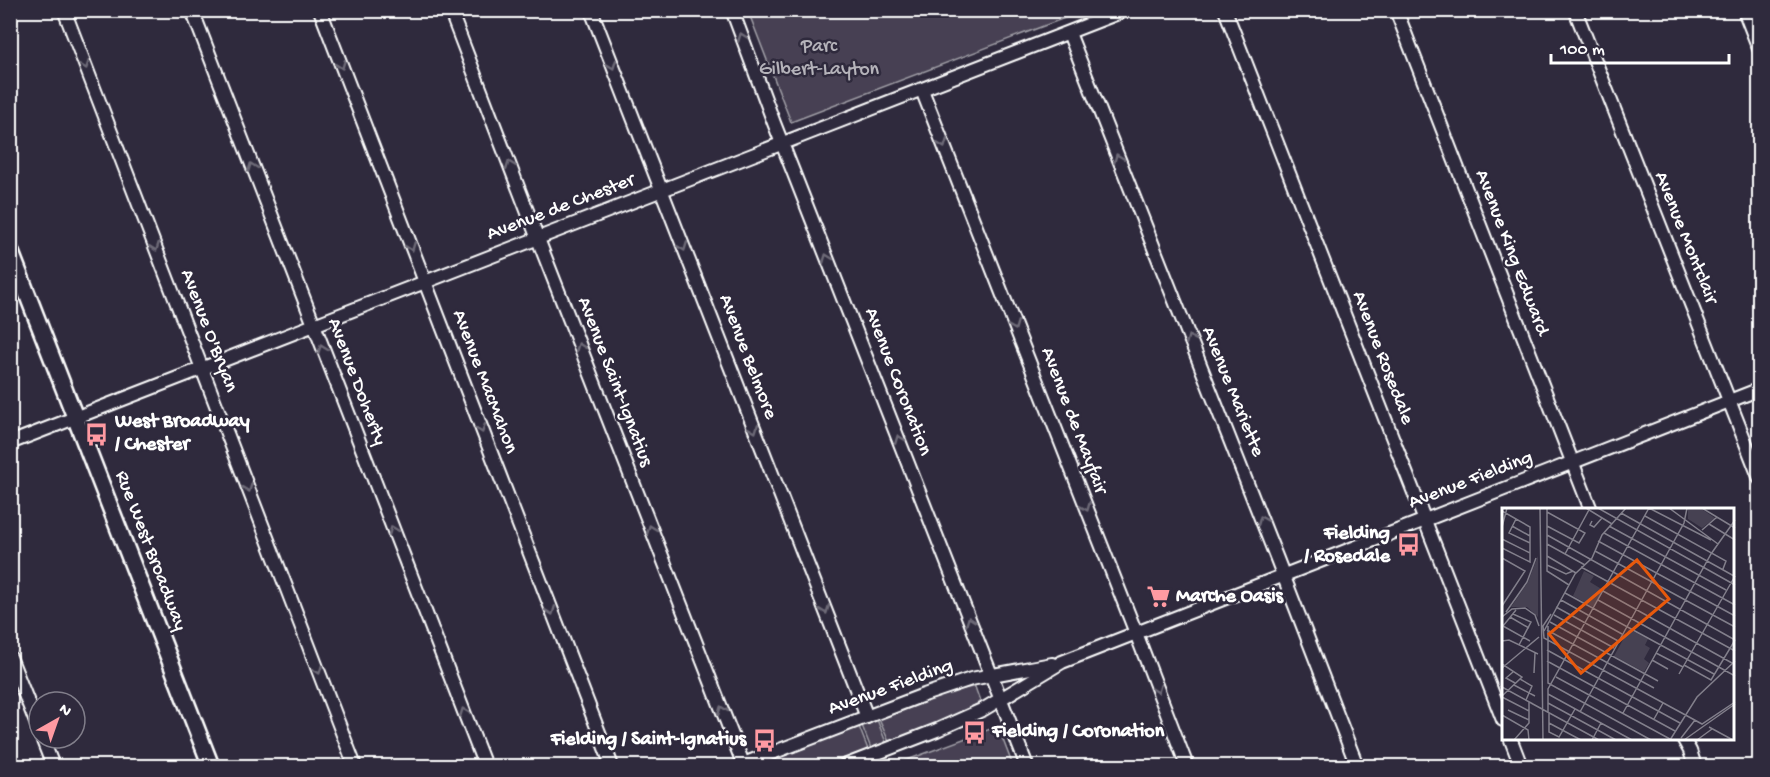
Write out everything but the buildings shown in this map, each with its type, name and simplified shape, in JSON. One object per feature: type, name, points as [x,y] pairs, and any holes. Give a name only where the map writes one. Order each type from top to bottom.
[{"type":"street","name":"Avenue O'Bryan","points":[[64,10],[355,766]]},
{"type":"street","name":"Avenue Doherty","points":[[192,10],[485,766]]},
{"type":"street","name":"Avenue MacMahon","points":[[320,10],[612,766]]},
{"type":"street","name":"Avenue Saint-Ignatius","points":[[450,10],[742,766]]},
{"type":"street","name":"Avenue Belmore","points":[[591,10],[867,717]]},
{"type":"street","name":"Avenue Coronation","points":[[732,10],[1027,766]]},
{"type":"street","name":"Avenue de Chester","points":[[10,443],[1126,10]]},
{"type":"street","name":"Avenue Rosedale","points":[[1225,10],[1502,717]]},
{"type":"street","name":"Avenue King Edward","points":[[1396,10],[1590,508]]},
{"type":"street","name":"Avenue Montclair","points":[[1575,10],[1760,479]]},
{"type":"street","points":[[1744,10],[1760,51]]},
{"type":"street","name":"Avenue Mariette","points":[[1069,33],[1284,575],[1357,766]]},
{"type":"street","name":"Avenue de Mayfair","points":[[921,90],[1187,766]]},
{"type":"street","name":"Rue West Broadway","points":[[10,250],[211,766]]},
{"type":"street","name":"Avenue Fielding","points":[[844,766],[984,709],[1062,662],[1760,389]]},
{"type":"street","points":[[10,657],[27,700]]},
{"type":"street","name":"Avenue Fielding","points":[[742,766],[921,696],[972,680],[1062,662]]},
{"type":"street","points":[[1510,741],[1521,766]]},
{"type":"street","points":[[1685,741],[1695,766]]},
{"type":"street","points":[[47,750],[53,766]]},
{"type":"green space","name":"Parc Gilbert-Layton","points":[[748,11],[1083,11],[791,122]]},
{"type":"green space","points":[[975,687],[980,701],[977,704],[938,724],[890,744],[878,717],[950,692]]},
{"type":"green space","points":[[876,717],[887,745],[872,751],[861,723]]},
{"type":"green space","points":[[858,724],[869,752],[833,766],[767,766],[765,762],[768,760]]},
{"type":"green space","points":[[993,728],[1000,732],[1013,766],[891,766]]},
{"type":"place","name":"West Broadway / Chester","points":[[97,434]]},
{"type":"place","name":"Fielding / Rosedale","points":[[1408,545]]},
{"type":"place","name":"Marche Oasis","points":[[1158,597]]},
{"type":"place","name":"Fielding / Coronation","points":[[974,732]]},
{"type":"place","name":"Fielding / Saint-Ignatius","points":[[764,740]]}]
